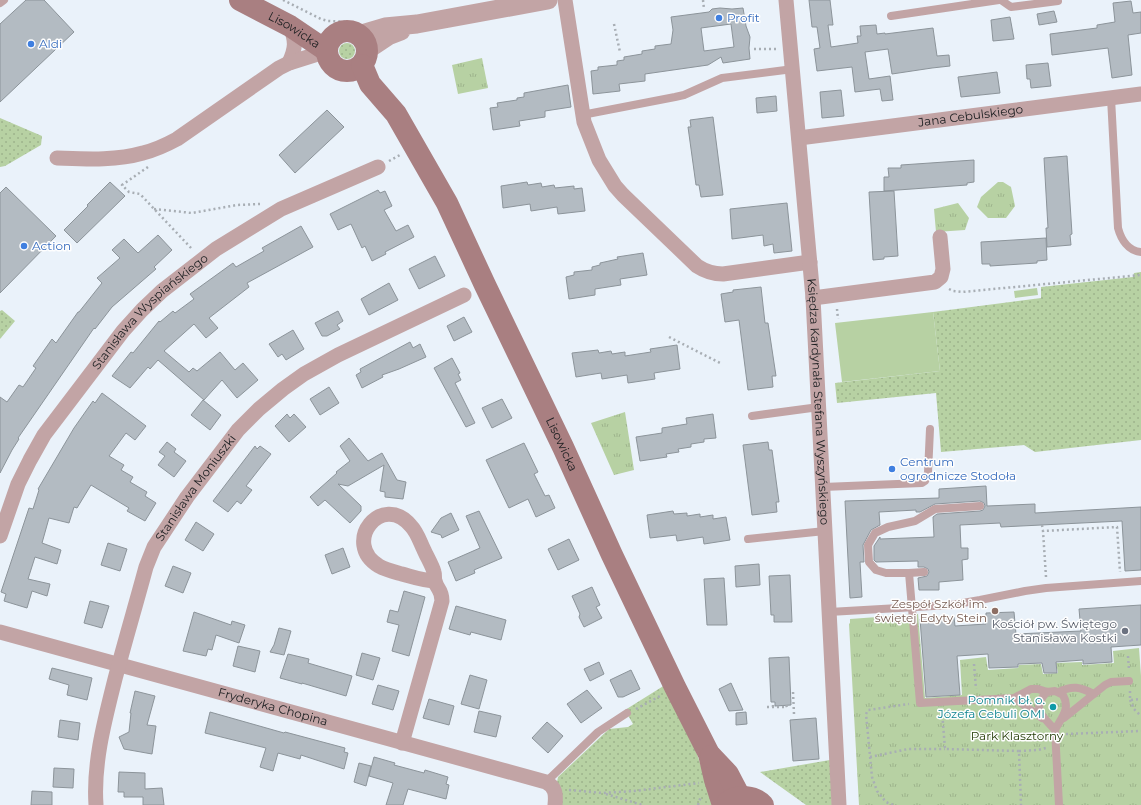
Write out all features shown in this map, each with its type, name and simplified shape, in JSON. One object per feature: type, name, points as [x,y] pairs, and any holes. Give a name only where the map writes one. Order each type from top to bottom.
[{"type":"main road","name":"Lisowicka","points":[[240,0],[290,26],[343,50]]},
{"type":"main road","name":"Lisowicka","points":[[263,0],[317,28],[343,50],[396,114],[410,137],[447,203],[675,687],[709,754],[728,774],[729,802]]},
{"type":"main road","points":[[729,802],[752,798],[763,805]]},
{"type":"street","points":[[57,158],[116,158],[144,153],[177,139],[279,68],[289,63],[343,50],[388,36],[417,24],[548,0]]},
{"type":"street","points":[[565,0],[582,115],[599,160],[615,186],[623,195],[693,262],[706,272],[723,274],[810,262]]},
{"type":"street","name":"Księdza Kardynała Stefana Wyszyńskiego","points":[[786,0],[813,298],[839,805]]},
{"type":"street","points":[[289,63],[294,53],[295,44],[290,26]]},
{"type":"street","name":"Jana Cebulskiego","points":[[799,138],[1141,94]]},
{"type":"street","name":"Stanisława Wyspiańskiego","points":[[0,536],[18,484],[44,435],[123,331],[142,310],[162,291],[216,249],[281,209],[378,167]]},
{"type":"street","points":[[813,298],[935,282],[941,277],[943,269],[940,237]]},
{"type":"street","name":"Stanisława Moniuszki","points":[[96,805],[96,782],[100,749],[110,699],[146,567],[154,547],[187,497],[238,430],[259,409],[283,389],[304,374],[338,355],[464,295]]},
{"type":"street","points":[[402,743],[442,601],[441,591],[435,582],[434,570],[412,526],[406,520],[390,514],[375,518],[370,523],[366,531],[364,545],[366,552],[371,559],[387,569],[425,581],[435,582]]},
{"type":"street","name":"Fryderyka Chopina","points":[[0,632],[402,743],[550,786]]},
{"type":"street","points":[[550,786],[556,795],[556,805]]},
{"type":"lane","points":[[0,3],[4,0]]},
{"type":"lane","points":[[891,16],[1000,0],[1011,7],[1058,1]]},
{"type":"lane","points":[[582,115],[684,95],[722,78],[793,69]]},
{"type":"lane","points":[[1111,98],[1118,226],[1123,240],[1134,250],[1141,252]]},
{"type":"lane","points":[[752,416],[818,407]]},
{"type":"lane","points":[[823,487],[922,483],[925,481],[928,473],[930,429]]},
{"type":"lane","points":[[924,572],[886,573],[876,570],[870,562],[868,545],[875,533],[888,527],[915,521],[935,509],[980,506]]},
{"type":"lane","points":[[748,539],[825,531]]},
{"type":"lane","points":[[909,573],[920,703],[1014,698],[1031,689],[1038,689],[1047,692],[1058,692],[1067,688],[1075,687],[1094,694]]},
{"type":"lane","points":[[829,612],[966,603],[1046,588],[1141,581]]},
{"type":"lane","points":[[1059,805],[1055,732],[1059,722],[1110,682],[1129,682]]},
{"type":"lane","points":[[1047,692],[1043,696],[1039,706],[1040,712],[1055,732]]},
{"type":"lane","points":[[1058,692],[1063,695],[1067,705],[1063,718]]},
{"type":"lane","points":[[1014,698],[1045,720]]},
{"type":"lane","points":[[550,786],[598,732],[627,714]]},
{"type":"path","points":[[283,0],[328,21],[343,50]]},
{"type":"path","points":[[703,0],[704,8]]},
{"type":"path","points":[[614,24],[620,52]]},
{"type":"path","points":[[754,48],[780,49]]},
{"type":"path","points":[[122,185],[129,192],[140,194],[202,260]]},
{"type":"path","points":[[154,209],[192,213],[237,205],[261,204]]},
{"type":"path","points":[[935,282],[953,291],[962,292],[1141,275]]},
{"type":"path","points":[[670,337],[722,364]]},
{"type":"path","points":[[1042,525],[1046,588]]},
{"type":"path","points":[[1043,531],[1117,528],[1120,583]]},
{"type":"path","points":[[974,664],[976,700]]},
{"type":"path","points":[[1129,682],[1130,700],[1134,710],[1141,716]]},
{"type":"path","points":[[627,714],[675,687]]},
{"type":"path","points":[[793,692],[794,714]]},
{"type":"path","points":[[1130,700],[1141,699]]},
{"type":"path","points":[[942,702],[945,749]]},
{"type":"path","points":[[893,805],[886,802],[877,791],[872,777],[866,714],[868,710],[920,703]]},
{"type":"path","points":[[767,708],[774,706],[787,707],[786,705]]},
{"type":"path","points":[[1055,732],[1141,731]]},
{"type":"path","points":[[870,757],[908,749],[1019,751],[1038,750],[1056,746]]},
{"type":"path","points":[[1019,751],[1021,805]]},
{"type":"path","points":[[603,793],[660,788],[691,783],[706,783]]},
{"type":"path","points":[[550,786],[603,793],[642,805]]},
{"type":"green space","points":[[344,43],[350,43],[355,48],[353,57],[350,59],[344,59],[339,54],[339,48]]},
{"type":"green space","points":[[482,58],[488,88],[458,94],[452,65]]},
{"type":"green space","points":[[0,118],[42,136],[41,145],[5,166],[0,167]]},
{"type":"green space","points":[[998,182],[1003,182],[1011,187],[1015,206],[1006,218],[988,218],[977,207],[981,197]]},
{"type":"green space","points":[[958,203],[969,218],[965,230],[936,232],[934,209]]},
{"type":"green space","points":[[1141,272],[1141,440],[1035,452],[1024,445],[941,452],[936,393],[837,403],[835,383],[940,371],[933,312],[1041,298],[1041,287],[1133,277],[1134,273]]},
{"type":"green space","points":[[1037,288],[1038,295],[1015,298],[1014,291]]},
{"type":"green space","points":[[2,310],[15,321],[0,339],[0,311]]},
{"type":"green space","points":[[933,312],[940,371],[842,382],[835,323]]},
{"type":"green space","points":[[625,412],[634,470],[614,475],[591,423]]},
{"type":"green space","name":"Park Klasztorny","points":[[918,614],[925,698],[962,695],[960,660],[986,657],[988,670],[1018,668],[1019,665],[1041,664],[1043,674],[1058,673],[1056,663],[1082,662],[1082,665],[1114,663],[1113,651],[1139,648],[1141,676],[1141,805],[859,805],[849,624],[850,619]]},
{"type":"green space","points":[[665,685],[689,730],[714,805],[562,805],[557,782],[558,777],[609,729],[628,727],[633,724],[625,710]]},
{"type":"green space","points":[[830,760],[832,805],[806,805],[760,772]]},
{"type":"building","name":"Aldi","points":[[26,0],[44,0],[74,32],[0,102],[0,24]]},
{"type":"building","points":[[809,0],[830,0],[833,25],[828,25],[831,47],[858,43],[857,36],[861,36],[860,26],[876,25],[877,34],[933,28],[937,56],[949,55],[950,66],[892,74],[888,49],[865,52],[869,79],[890,76],[893,100],[882,101],[880,89],[855,92],[852,67],[817,71],[814,49],[820,48],[817,27],[812,27]]},
{"type":"building","points":[[1131,1],[1133,13],[1141,12],[1141,33],[1128,35],[1132,75],[1112,78],[1108,48],[1052,55],[1050,34],[1097,28],[1097,25],[1115,22],[1113,3]]},
{"type":"building","points":[[743,8],[746,26],[750,37],[750,59],[723,63],[721,57],[708,65],[645,74],[645,81],[619,84],[620,91],[593,94],[591,71],[598,70],[598,67],[617,65],[617,61],[624,60],[624,57],[642,54],[642,51],[655,49],[655,46],[671,44],[673,30],[671,17],[709,12],[712,9]],"holes":[[[731,24],[734,47],[704,51],[701,28]]]},
{"type":"building","points":[[1054,11],[1057,22],[1039,25],[1037,14]]},
{"type":"building","points":[[1010,17],[1014,39],[993,41],[991,20]]},
{"type":"building","points":[[1048,63],[1051,86],[1031,88],[1030,79],[1027,79],[1026,65]]},
{"type":"building","points":[[997,72],[1000,93],[961,97],[958,77]]},
{"type":"building","points":[[568,85],[571,107],[545,111],[545,117],[519,121],[520,126],[493,130],[490,108],[498,107],[497,103],[517,100],[517,98],[524,97],[524,93]]},
{"type":"building","points":[[841,90],[844,116],[822,118],[820,92]]},
{"type":"building","points":[[776,96],[777,111],[757,113],[756,98]]},
{"type":"building","points":[[327,110],[344,127],[295,173],[279,155]]},
{"type":"building","points":[[713,117],[723,195],[701,197],[699,185],[696,185],[688,127],[691,127],[690,120]]},
{"type":"building","points":[[1067,156],[1072,234],[1070,235],[1071,245],[1047,247],[1046,228],[1048,228],[1044,158]]},
{"type":"building","points":[[974,160],[974,182],[967,183],[967,185],[884,191],[884,177],[889,177],[888,168],[901,168],[901,165]]},
{"type":"building","points":[[110,182],[125,196],[77,243],[64,230]]},
{"type":"building","points":[[527,182],[528,185],[541,183],[542,187],[554,185],[555,188],[574,186],[574,189],[582,188],[585,211],[558,214],[557,207],[531,211],[530,204],[503,208],[501,186]]},
{"type":"building","points":[[6,187],[56,236],[0,293],[0,193]]},
{"type":"building","points":[[378,190],[380,193],[385,191],[392,206],[384,210],[396,231],[408,225],[414,237],[385,252],[386,254],[372,261],[365,246],[362,248],[351,224],[338,230],[330,214]]},
{"type":"building","points":[[894,191],[898,256],[884,257],[884,259],[873,260],[869,192]]},
{"type":"building","points":[[787,203],[792,251],[774,253],[773,244],[764,246],[763,235],[732,239],[730,209]]},
{"type":"building","points":[[301,226],[313,247],[247,283],[249,287],[209,318],[218,328],[206,338],[194,324],[164,351],[189,372],[193,368],[197,371],[220,352],[235,370],[243,363],[258,380],[237,398],[222,380],[204,400],[158,360],[150,369],[148,367],[130,388],[112,376],[159,321],[160,322],[173,311],[175,313],[194,299],[190,294],[233,263],[236,267],[264,251],[262,248]]},
{"type":"building","points":[[158,235],[172,250],[154,267],[156,269],[112,307],[95,329],[94,328],[18,438],[19,439],[0,473],[0,397],[7,402],[19,385],[23,387],[36,368],[33,366],[52,339],[56,343],[78,312],[102,283],[97,278],[120,258],[112,250],[124,239],[138,253]]},
{"type":"building","points":[[1046,238],[1047,260],[1037,261],[1037,263],[990,266],[990,264],[982,264],[981,242]]},
{"type":"building","points":[[643,253],[647,275],[620,279],[621,285],[595,289],[595,295],[569,299],[566,277],[574,275],[574,272],[592,270],[592,267],[600,265],[600,263],[618,259],[617,257]]},
{"type":"building","points":[[435,256],[445,276],[419,289],[409,269]]},
{"type":"building","points":[[389,283],[398,300],[369,315],[361,299]]},
{"type":"building","points":[[761,287],[765,323],[768,323],[776,376],[772,376],[773,387],[748,390],[739,320],[725,322],[721,294],[733,292],[733,290]]},
{"type":"building","points":[[338,311],[343,321],[337,325],[340,329],[327,336],[322,336],[315,323]]},
{"type":"building","points":[[464,317],[472,332],[454,341],[447,326]]},
{"type":"building","points":[[293,330],[304,349],[286,360],[282,354],[278,357],[269,344]]},
{"type":"building","points":[[410,342],[413,348],[420,344],[426,357],[382,375],[383,377],[362,388],[356,375],[361,372],[360,369]]},
{"type":"building","points":[[677,345],[680,369],[654,373],[655,379],[628,383],[627,375],[602,379],[601,373],[576,377],[572,353],[598,350],[599,353],[611,351],[612,354],[625,352],[625,356],[651,352],[650,349]]},
{"type":"building","points":[[452,358],[460,373],[458,374],[461,380],[455,383],[475,423],[466,427],[434,368]]},
{"type":"building","points":[[329,387],[339,403],[320,415],[310,399]]},
{"type":"building","points":[[102,393],[146,426],[135,440],[126,433],[109,456],[124,465],[121,470],[133,477],[130,482],[147,492],[145,496],[156,503],[145,521],[127,511],[129,508],[91,485],[77,508],[74,507],[69,523],[49,518],[42,543],[61,550],[57,564],[35,557],[28,579],[50,584],[47,596],[32,591],[27,608],[4,601],[6,594],[1,592],[29,508],[33,509],[39,490],[38,489],[74,428],[93,401],[95,403]]},
{"type":"building","points":[[502,399],[512,418],[492,428],[482,408]]},
{"type":"building","points":[[203,400],[221,415],[210,430],[191,415]]},
{"type":"building","points":[[287,414],[290,418],[294,414],[306,427],[289,442],[275,426]]},
{"type":"building","points":[[713,414],[716,438],[704,439],[704,442],[691,444],[691,447],[678,449],[679,452],[666,454],[667,457],[640,461],[636,437],[662,433],[662,428],[687,424],[686,418]]},
{"type":"building","points":[[349,438],[368,461],[382,453],[397,480],[406,482],[403,499],[385,497],[385,492],[380,491],[384,465],[348,486],[338,484],[361,506],[361,511],[350,523],[325,500],[318,506],[310,497],[350,461],[340,446]]},
{"type":"building","points":[[167,442],[176,449],[174,452],[186,461],[174,477],[158,465],[165,456],[159,452]]},
{"type":"building","points":[[768,442],[769,450],[772,450],[779,502],[776,502],[777,512],[752,515],[743,445]]},
{"type":"building","points":[[524,443],[538,472],[534,474],[545,496],[549,495],[555,508],[536,517],[528,499],[509,508],[486,460]]},
{"type":"building","points":[[255,446],[257,449],[260,446],[271,454],[246,486],[252,490],[241,504],[237,501],[228,512],[213,501]]},
{"type":"building","points":[[986,486],[987,506],[1035,504],[1035,513],[1141,507],[1141,570],[1125,571],[1122,521],[1001,527],[1000,523],[960,525],[961,548],[968,548],[968,559],[962,560],[963,580],[939,582],[939,590],[919,590],[918,578],[927,576],[929,572],[928,569],[918,567],[918,561],[876,562],[874,560],[874,546],[880,537],[880,539],[934,537],[933,517],[937,514],[980,511],[983,510],[985,506],[984,503],[980,501],[935,504],[920,512],[916,512],[916,510],[879,512],[880,525],[871,530],[863,545],[864,562],[860,562],[862,597],[850,598],[845,501],[939,498],[939,489]]},
{"type":"building","points":[[479,511],[502,558],[474,570],[475,573],[456,581],[448,562],[480,548],[466,516]]},
{"type":"building","points":[[673,511],[674,514],[687,513],[687,516],[700,514],[700,517],[713,515],[713,519],[726,517],[730,540],[704,544],[703,537],[677,541],[676,535],[650,538],[647,515]]},
{"type":"building","points":[[451,513],[459,530],[442,538],[441,535],[431,532],[441,518]]},
{"type":"building","points":[[196,522],[214,534],[203,551],[185,540]]},
{"type":"building","points":[[569,539],[579,560],[558,570],[548,549]]},
{"type":"building","points":[[108,543],[127,549],[120,571],[101,565]]},
{"type":"building","points":[[343,548],[350,567],[332,574],[325,555]]},
{"type":"building","points":[[759,564],[760,585],[736,587],[735,566]]},
{"type":"building","points":[[173,566],[191,573],[183,593],[165,586]]},
{"type":"building","points":[[790,575],[792,622],[774,622],[774,615],[771,615],[769,576]]},
{"type":"building","points":[[724,578],[727,625],[707,625],[704,579]]},
{"type":"building","points":[[592,587],[600,605],[596,607],[602,618],[584,627],[572,596]]},
{"type":"building","points":[[404,591],[425,597],[409,656],[392,651],[399,625],[387,622],[390,610],[398,612]]},
{"type":"building","points":[[90,601],[109,606],[102,628],[84,623]]},
{"type":"building","points":[[1141,605],[1141,645],[1111,647],[1112,662],[1083,664],[1083,660],[1056,662],[1057,673],[1044,673],[1042,663],[1018,664],[1018,667],[989,668],[988,654],[957,656],[960,695],[926,697],[920,619],[954,617],[955,626],[986,624],[986,613],[1014,612],[1016,634],[1081,631],[1079,609]]},
{"type":"building","points":[[456,606],[506,620],[501,640],[471,632],[470,635],[449,629]]},
{"type":"building","points":[[194,612],[231,625],[232,621],[245,625],[239,643],[216,635],[212,650],[208,649],[206,656],[183,651]]},
{"type":"building","points":[[279,628],[291,631],[284,655],[270,652],[274,645]]},
{"type":"building","points":[[238,646],[260,651],[255,672],[233,666]]},
{"type":"building","points":[[362,653],[380,658],[373,680],[356,675]]},
{"type":"building","points":[[288,654],[309,659],[308,663],[352,676],[346,696],[280,678]]},
{"type":"building","points":[[789,657],[791,705],[775,706],[775,702],[771,702],[769,658]]},
{"type":"building","points":[[599,662],[604,674],[590,681],[584,669]]},
{"type":"building","points":[[52,668],[92,678],[87,700],[67,695],[69,685],[49,679]]},
{"type":"building","points":[[631,670],[640,689],[623,697],[618,697],[610,680]]},
{"type":"building","points":[[470,675],[487,680],[479,709],[461,704]]},
{"type":"building","points":[[731,683],[743,710],[729,711],[719,689]]},
{"type":"building","points":[[378,685],[399,691],[393,710],[372,704]]},
{"type":"building","points":[[587,690],[602,708],[581,723],[567,704]]},
{"type":"building","points":[[135,691],[155,696],[147,725],[156,726],[152,754],[124,749],[119,737],[129,732],[130,713]]},
{"type":"building","points":[[429,699],[454,706],[449,725],[423,718]]},
{"type":"building","points":[[479,711],[501,716],[496,737],[474,732]]},
{"type":"building","points":[[210,712],[284,733],[285,732],[345,748],[344,752],[348,753],[344,769],[301,755],[300,759],[278,753],[273,771],[260,767],[266,748],[205,733]]},
{"type":"building","points":[[746,712],[747,724],[736,725],[736,713]]},
{"type":"building","points":[[816,718],[819,759],[793,761],[790,720]]},
{"type":"building","points":[[60,720],[80,723],[78,740],[58,737]]},
{"type":"building","points":[[547,722],[563,736],[548,753],[532,738]]},
{"type":"building","points":[[374,757],[395,763],[394,765],[424,773],[425,770],[448,777],[446,784],[449,785],[446,799],[408,789],[403,805],[386,805],[393,783],[369,776]]},
{"type":"building","points":[[359,763],[371,766],[366,786],[354,782]]},
{"type":"building","points":[[54,768],[74,769],[73,788],[53,787]]},
{"type":"building","points":[[119,772],[145,773],[145,789],[162,788],[164,805],[143,805],[143,797],[124,797],[124,792],[118,792]]},
{"type":"building","points":[[32,791],[52,792],[52,805],[31,805]]},
{"type":"place","name":"Profit","points":[[719,18]]},
{"type":"place","name":"Aldi","points":[[31,44]]},
{"type":"place","name":"Action","points":[[24,246]]},
{"type":"place","name":"Centrum ogrodnicze Stodoła","points":[[892,469]]},
{"type":"place","name":"Zespół Szkół im. świętej Edyty Stein","points":[[995,611]]},
{"type":"place","name":"Kościół pw. Świętego Stanisława Kostki","points":[[1125,631]]},
{"type":"place","name":"Pomnik bł. o. Józefa Cebuli OMI","points":[[1053,707]]}]
